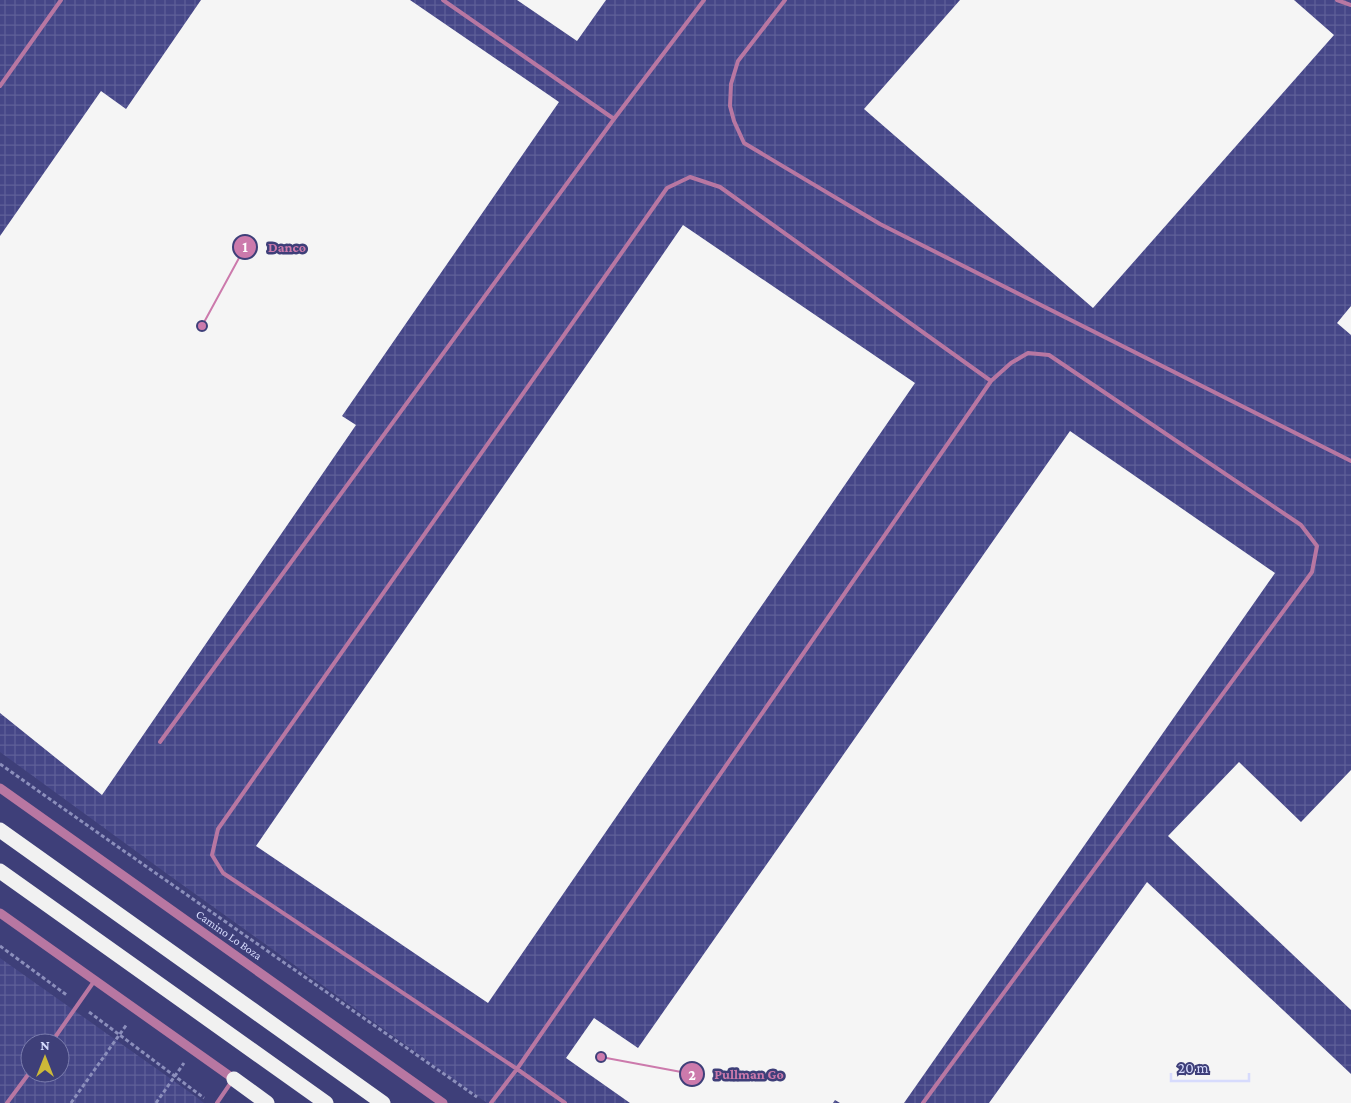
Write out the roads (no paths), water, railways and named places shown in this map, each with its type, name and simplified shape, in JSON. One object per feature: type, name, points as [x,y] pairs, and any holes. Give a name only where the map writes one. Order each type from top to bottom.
[{"type":"highway","points":[[0,830],[383,1103]]},
{"type":"highway","points":[[0,871],[326,1103]]},
{"type":"highway","points":[[234,1079],[267,1103]]},
{"type":"street","name":"Camino Lo Boza","points":[[0,788],[443,1103]]},
{"type":"street","points":[[0,913],[234,1079]]},
{"type":"lane","points":[[0,86],[61,0]]},
{"type":"lane","points":[[443,0],[614,119]]},
{"type":"lane","points":[[160,742],[614,119],[704,0]]},
{"type":"lane","points":[[785,0],[738,61],[731,84],[730,106],[734,122],[744,143],[880,224],[1351,461]]},
{"type":"lane","points":[[1337,0],[1351,5]]},
{"type":"lane","points":[[565,1103],[223,873],[212,855],[218,829],[667,188],[690,177],[720,188],[991,381]]},
{"type":"lane","points":[[491,1103],[517,1069],[991,381],[1011,363],[1028,353],[1049,355],[1300,524],[1317,546],[1312,572],[923,1103]]},
{"type":"lane","points":[[58,1033],[95,980]]},
{"type":"lane","points":[[217,1103],[234,1079]]},
{"type":"lane","points":[[7,1103],[22,1083]]},
{"type":"place","name":"Danco","points":[[202,326]]},
{"type":"place","name":"Pullman Go","points":[[601,1057]]}]
